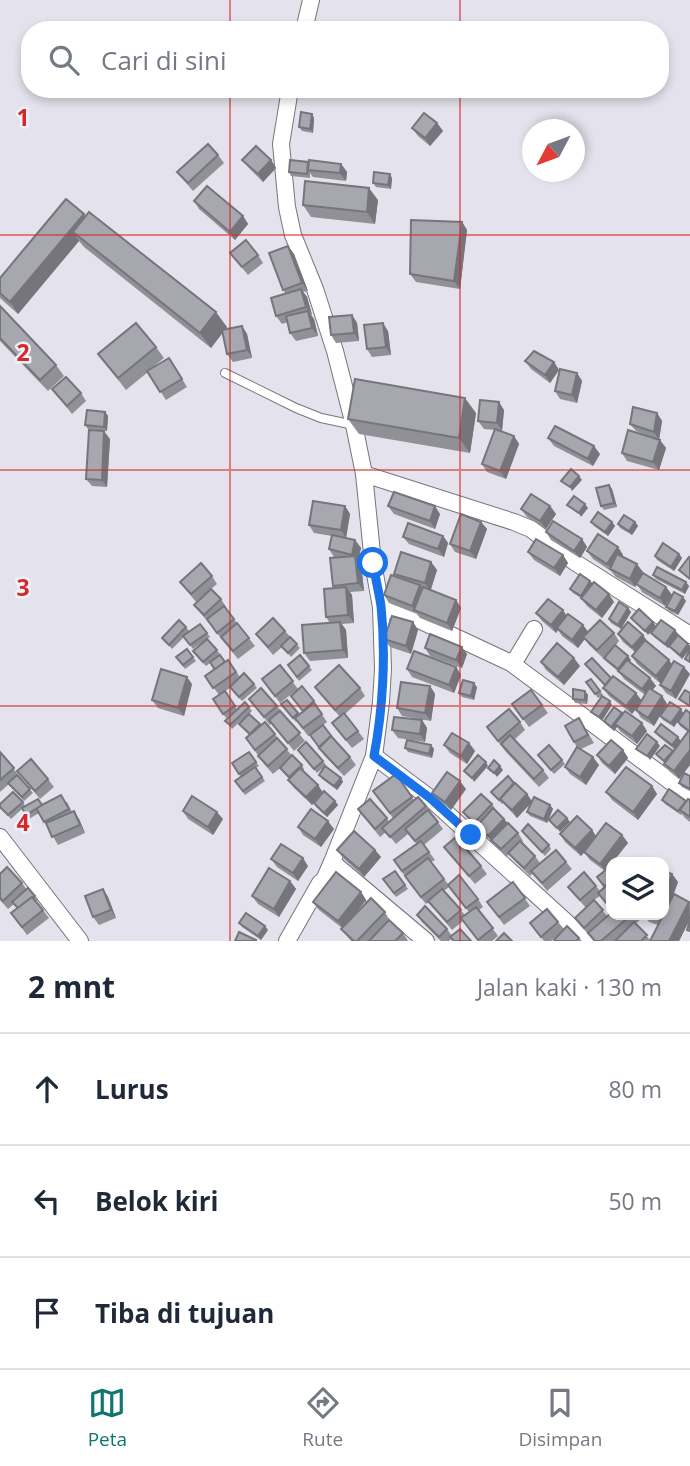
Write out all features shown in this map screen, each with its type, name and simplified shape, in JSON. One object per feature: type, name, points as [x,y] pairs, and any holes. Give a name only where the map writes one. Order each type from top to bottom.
[{"type":"street","points":[[306,21],[311,0]]},
{"type":"street","points":[[287,941],[324,880],[374,756],[382,702],[383,668],[381,607],[373,563],[364,474],[354,425],[319,301],[293,235],[284,183],[281,144],[289,98]]},
{"type":"street","points":[[364,474],[531,529],[587,570],[690,635]]},
{"type":"street","points":[[381,607],[419,620],[510,662],[690,796]]},
{"type":"street","points":[[510,662],[534,629]]},
{"type":"street","points":[[374,756],[430,798],[587,941]]},
{"type":"street","points":[[0,837],[80,941]]},
{"type":"street","points":[[332,862],[426,941]]},
{"type":"lane","points":[[225,373],[296,408],[321,418],[354,425]]},
{"type":"building","points":[[301,112],[312,114],[310,129],[299,127]]},
{"type":"building","points":[[424,113],[437,123],[425,138],[412,128]]},
{"type":"building","points":[[208,144],[218,155],[188,183],[177,172]]},
{"type":"building","points":[[256,146],[271,160],[258,174],[242,160]]},
{"type":"building","points":[[290,160],[308,162],[307,174],[289,172]]},
{"type":"building","points":[[309,160],[341,164],[340,173],[308,170]]},
{"type":"building","points":[[374,172],[390,174],[388,185],[373,183]]},
{"type":"building","points":[[305,181],[369,188],[367,212],[303,205]]},
{"type":"building","points":[[207,186],[243,216],[230,232],[194,201]]},
{"type":"building","points":[[66,199],[84,214],[10,302],[0,293],[0,278]]},
{"type":"building","points":[[89,212],[216,312],[200,333],[73,232]]},
{"type":"building","points":[[411,220],[462,222],[454,281],[410,274]]},
{"type":"building","points":[[246,240],[258,255],[242,267],[230,253]]},
{"type":"building","points":[[288,246],[302,283],[283,290],[269,253]]},
{"type":"building","points":[[301,289],[306,307],[276,316],[271,298]]},
{"type":"building","points":[[0,306],[56,365],[40,380],[0,338]]},
{"type":"building","points":[[308,311],[312,328],[290,333],[286,316]]},
{"type":"building","points":[[352,315],[354,333],[331,335],[329,317]]},
{"type":"building","points":[[136,323],[156,347],[118,378],[98,354]]},
{"type":"building","points":[[383,323],[386,347],[367,349],[364,325]]},
{"type":"building","points":[[242,326],[247,350],[227,354],[222,330]]},
{"type":"building","points":[[534,351],[554,362],[545,375],[525,361]]},
{"type":"building","points":[[169,358],[182,379],[160,392],[147,371]]},
{"type":"building","points":[[560,369],[577,373],[572,395],[555,391]]},
{"type":"building","points":[[66,377],[81,393],[67,406],[52,389]]},
{"type":"building","points":[[355,379],[465,398],[459,438],[348,419]]},
{"type":"building","points":[[480,400],[499,402],[497,423],[478,421]]},
{"type":"building","points":[[633,407],[657,413],[654,432],[630,424]]},
{"type":"building","points":[[87,410],[105,412],[104,427],[85,425]]},
{"type":"building","points":[[555,426],[594,446],[588,459],[548,438]]},
{"type":"building","points":[[495,429],[514,436],[500,471],[482,464]]},
{"type":"building","points":[[89,430],[104,431],[102,480],[86,479]]},
{"type":"building","points":[[628,430],[660,440],[653,462],[622,453]]},
{"type":"building","points":[[571,469],[579,476],[570,487],[561,481]]},
{"type":"building","points":[[609,485],[614,503],[601,506],[596,488]]},
{"type":"building","points":[[394,492],[435,506],[430,521],[388,506]]},
{"type":"building","points":[[531,494],[550,506],[540,521],[521,509]]},
{"type":"building","points":[[574,496],[585,504],[579,513],[567,505]]},
{"type":"building","points":[[313,501],[345,506],[341,530],[309,525]]},
{"type":"building","points":[[598,512],[612,522],[605,532],[591,522]]},
{"type":"building","points":[[461,514],[481,522],[470,551],[450,544]]},
{"type":"building","points":[[624,515],[635,522],[629,531],[618,524]]},
{"type":"building","points":[[553,521],[582,539],[574,551],[546,532]]},
{"type":"building","points":[[408,523],[443,536],[438,549],[403,537]]},
{"type":"building","points":[[598,534],[618,547],[607,564],[587,551]]},
{"type":"building","points":[[332,535],[355,540],[352,555],[329,549]]},
{"type":"building","points":[[536,539],[563,555],[554,568],[528,552]]},
{"type":"building","points":[[663,543],[679,554],[671,567],[655,556]]},
{"type":"building","points":[[401,552],[431,562],[425,583],[394,574]]},
{"type":"building","points":[[617,554],[637,564],[630,579],[610,569]]},
{"type":"building","points":[[355,556],[358,583],[333,586],[330,558]]},
{"type":"building","points":[[690,558],[690,579],[679,570]]},
{"type":"building","points":[[201,563],[212,576],[191,594],[180,582]]},
{"type":"building","points":[[657,567],[686,582],[682,590],[653,575]]},
{"type":"building","points":[[643,573],[666,587],[660,598],[636,584]]},
{"type":"building","points":[[580,574],[590,581],[581,596],[570,589]]},
{"type":"building","points":[[391,575],[420,585],[412,606],[384,595]]},
{"type":"building","points":[[594,582],[609,594],[596,610],[581,598]]},
{"type":"building","points":[[346,587],[348,615],[326,617],[324,589]]},
{"type":"building","points":[[423,587],[456,600],[447,623],[414,610]]},
{"type":"building","points":[[211,589],[221,599],[204,615],[194,605]]},
{"type":"building","points":[[674,592],[683,597],[675,611],[666,607]]},
{"type":"building","points":[[548,599],[563,610],[551,625],[536,613]]},
{"type":"building","points":[[619,602],[628,608],[618,625],[609,619]]},
{"type":"building","points":[[224,606],[234,619],[217,633],[207,619]]},
{"type":"building","points":[[639,609],[653,622],[645,631],[631,618]]},
{"type":"building","points":[[568,614],[583,625],[572,640],[557,628]]},
{"type":"building","points":[[392,616],[413,622],[406,646],[384,639]]},
{"type":"building","points":[[273,618],[285,631],[268,647],[256,634]]},
{"type":"building","points":[[179,620],[186,627],[169,645],[162,638]]},
{"type":"building","points":[[600,620],[614,633],[597,650],[583,637]]},
{"type":"building","points":[[661,620],[675,630],[665,644],[651,633]]},
{"type":"building","points":[[340,622],[343,650],[304,653],[302,625]]},
{"type":"building","points":[[628,622],[643,635],[632,647],[618,634]]},
{"type":"building","points":[[237,623],[249,638],[233,651],[221,637]]},
{"type":"building","points":[[200,624],[207,633],[190,645],[183,636]]},
{"type":"building","points":[[430,634],[462,647],[456,660],[425,648]]},
{"type":"building","points":[[678,635],[688,644],[680,655],[669,646]]},
{"type":"building","points":[[290,637],[297,644],[288,653],[281,646]]},
{"type":"building","points":[[207,639],[217,650],[203,662],[193,651]]},
{"type":"building","points":[[645,640],[669,660],[656,676],[632,656]]},
{"type":"building","points":[[557,643],[574,658],[558,677],[541,662]]},
{"type":"building","points":[[615,645],[628,656],[618,669],[604,658]]},
{"type":"building","points":[[187,649],[193,657],[183,665],[176,657]]},
{"type":"building","points":[[414,651],[456,667],[449,685],[407,669]]},
{"type":"building","points":[[220,655],[225,662],[215,670],[210,662]]},
{"type":"building","points":[[300,655],[309,666],[297,677],[288,665]]},
{"type":"building","points":[[592,658],[611,678],[605,685],[585,664]]},
{"type":"building","points":[[228,660],[236,672],[213,688],[205,676]]},
{"type":"building","points":[[627,660],[650,678],[642,689],[618,671]]},
{"type":"building","points":[[674,661],[684,667],[671,691],[660,685]]},
{"type":"building","points":[[280,665],[293,681],[275,696],[262,679]]},
{"type":"building","points":[[339,665],[360,688],[335,710],[315,687]]},
{"type":"building","points":[[161,669],[187,677],[178,708],[152,700]]},
{"type":"building","points":[[244,673],[254,684],[239,697],[230,687]]},
{"type":"building","points":[[613,676],[636,693],[626,706],[603,688]]},
{"type":"building","points":[[591,679],[600,691],[595,694],[586,682]]},
{"type":"building","points":[[463,680],[474,683],[471,696],[459,693]]},
{"type":"building","points":[[401,682],[430,686],[425,713],[397,708]]},
{"type":"building","points":[[302,686],[314,701],[303,711],[291,696]]},
{"type":"building","points":[[261,688],[277,706],[264,717],[249,699]]},
{"type":"building","points":[[649,688],[662,696],[648,718],[636,710]]},
{"type":"building","points":[[573,689],[585,691],[585,700],[573,699]]},
{"type":"building","points":[[531,690],[542,705],[523,719],[512,704]]},
{"type":"building","points":[[685,690],[690,693],[690,706],[679,699]]},
{"type":"building","points":[[225,691],[235,706],[223,714],[213,699]]},
{"type":"building","points":[[602,696],[610,701],[599,717],[591,712]]},
{"type":"building","points":[[287,700],[298,713],[293,718],[281,704]]},
{"type":"building","points":[[245,702],[249,707],[230,725],[225,721]]},
{"type":"building","points":[[670,702],[681,709],[671,723],[660,716]]},
{"type":"building","points":[[314,703],[322,714],[303,728],[295,718]]},
{"type":"building","points":[[614,707],[622,713],[611,727],[604,721]]},
{"type":"building","points":[[509,709],[520,722],[498,741],[487,727]]},
{"type":"building","points":[[686,710],[690,713],[689,731],[678,722]]},
{"type":"building","points":[[280,711],[300,733],[288,743],[269,720]]},
{"type":"building","points":[[625,711],[642,723],[632,736],[615,724]]},
{"type":"building","points":[[344,713],[358,731],[346,740],[332,723]]},
{"type":"building","points":[[249,714],[260,724],[250,734],[239,724]]},
{"type":"building","points":[[394,717],[422,720],[420,734],[392,730]]},
{"type":"building","points":[[579,718],[588,735],[574,742],[565,726]]},
{"type":"building","points":[[265,722],[275,734],[255,750],[246,738]]},
{"type":"building","points":[[661,724],[678,737],[672,745],[655,732]]},
{"type":"building","points":[[323,725],[332,737],[319,747],[310,735]]},
{"type":"building","points":[[690,729],[690,750],[674,771],[664,764]]},
{"type":"building","points":[[452,733],[469,743],[461,756],[444,745]]},
{"type":"building","points":[[647,734],[657,742],[647,756],[636,749]]},
{"type":"building","points":[[510,735],[543,770],[534,779],[501,744]]},
{"type":"building","points":[[331,736],[350,757],[338,768],[319,748]]},
{"type":"building","points":[[277,738],[287,749],[268,766],[258,756]]},
{"type":"building","points":[[407,740],[431,745],[429,754],[405,748]]},
{"type":"building","points":[[611,740],[623,750],[609,766],[597,755]]},
{"type":"building","points":[[306,742],[323,761],[314,769],[298,750]]},
{"type":"building","points":[[549,745],[562,760],[551,770],[538,755]]},
{"type":"building","points":[[665,745],[673,751],[664,761],[656,754]]},
{"type":"building","points":[[577,747],[593,757],[580,777],[565,767]]},
{"type":"building","points":[[0,752],[14,768],[0,780]]},
{"type":"building","points":[[249,752],[256,762],[239,774],[232,763]]},
{"type":"building","points":[[292,755],[302,765],[289,777],[280,768]]},
{"type":"building","points":[[478,755],[486,762],[472,778],[464,771]]},
{"type":"building","points":[[31,759],[48,779],[35,791],[17,771]]},
{"type":"building","points":[[494,760],[500,766],[494,773],[488,768]]},
{"type":"building","points":[[325,766],[341,778],[334,786],[319,775]]},
{"type":"building","points":[[255,767],[262,777],[243,791],[235,781]]},
{"type":"building","points":[[626,767],[652,786],[633,812],[606,792]]},
{"type":"building","points":[[300,768],[318,785],[306,797],[288,780]]},
{"type":"building","points":[[447,772],[460,781],[445,802],[432,793]]},
{"type":"building","points":[[684,773],[690,776],[690,789],[679,783]]},
{"type":"building","points":[[396,774],[412,797],[390,813],[373,791]]},
{"type":"building","points":[[17,775],[30,789],[22,797],[8,783]]},
{"type":"building","points":[[508,776],[514,783],[499,800],[491,792]]},
{"type":"building","points":[[515,783],[527,794],[512,810],[500,799]]},
{"type":"building","points":[[669,789],[686,801],[678,811],[662,800]]},
{"type":"building","points":[[324,791],[335,801],[324,813],[314,803]]},
{"type":"building","points":[[13,792],[23,802],[8,815],[0,804]]},
{"type":"building","points":[[481,794],[492,804],[474,823],[463,812]]},
{"type":"building","points":[[61,795],[69,809],[44,822],[36,808]]},
{"type":"building","points":[[192,796],[217,812],[208,827],[183,811]]},
{"type":"building","points":[[418,797],[426,806],[390,837],[382,828]]},
{"type":"building","points":[[534,797],[550,805],[544,819],[527,812]]},
{"type":"building","points":[[38,799],[42,805],[26,815],[22,808]]},
{"type":"building","points":[[370,799],[387,818],[375,829],[358,809]]},
{"type":"building","points":[[688,799],[690,800],[690,817],[680,810]]},
{"type":"building","points":[[493,808],[504,819],[488,836],[477,826]]},
{"type":"building","points":[[311,809],[328,821],[315,839],[298,827]]},
{"type":"building","points":[[428,810],[438,822],[415,841],[405,829]]},
{"type":"building","points":[[558,810],[567,818],[557,828],[549,820]]},
{"type":"building","points":[[74,811],[80,825],[52,837],[46,823]]},
{"type":"building","points":[[577,816],[592,830],[575,848],[560,834]]},
{"type":"building","points":[[508,823],[518,833],[501,849],[491,840]]},
{"type":"building","points":[[606,823],[622,835],[600,864],[584,852]]},
{"type":"building","points":[[528,824],[549,845],[542,852],[522,831]]},
{"type":"building","points":[[354,831],[375,850],[359,869],[337,850]]},
{"type":"building","points":[[456,837],[481,866],[469,876],[444,847]]},
{"type":"building","points":[[421,841],[429,852],[402,871],[394,860]]},
{"type":"building","points":[[520,841],[535,856],[524,868],[508,853]]},
{"type":"building","points":[[281,844],[303,858],[293,873],[271,859]]},
{"type":"building","points":[[556,850],[566,862],[542,883],[531,871]]},
{"type":"building","points":[[428,858],[444,879],[421,897],[405,876]]},
{"type":"building","points":[[7,867],[22,883],[3,901],[0,898],[0,874]]},
{"type":"building","points":[[269,868],[290,881],[274,909],[252,896]]},
{"type":"building","points":[[606,870],[606,884],[604,886],[597,877]]},
{"type":"building","points":[[395,871],[405,885],[394,893],[383,879]]},
{"type":"building","points":[[336,872],[361,892],[338,921],[313,902]]},
{"type":"building","points":[[584,872],[596,886],[580,900],[568,887]]},
{"type":"building","points":[[459,875],[478,899],[466,908],[448,885]]},
{"type":"building","points":[[513,882],[525,898],[499,917],[487,902]]},
{"type":"building","points":[[606,886],[606,903],[598,893]]},
{"type":"building","points":[[28,888],[35,896],[18,908],[12,902]]},
{"type":"building","points":[[103,889],[111,910],[93,917],[85,896]]},
{"type":"building","points":[[442,889],[461,910],[447,922],[428,901]]},
{"type":"building","points":[[674,894],[689,902],[669,941],[650,941],[661,920],[669,920],[669,904]]},
{"type":"building","points":[[32,897],[43,910],[22,927],[11,913]]},
{"type":"building","points":[[371,898],[385,912],[354,941],[341,929]]},
{"type":"building","points":[[594,900],[603,910],[584,928],[575,918]]},
{"type":"building","points":[[425,906],[447,929],[439,937],[417,915]]},
{"type":"building","points":[[476,907],[493,928],[478,940],[461,918]]},
{"type":"building","points":[[547,909],[558,922],[541,937],[530,923]]},
{"type":"building","points":[[246,913],[265,926],[258,936],[239,923]]},
{"type":"building","points":[[606,917],[606,920],[625,920],[601,941],[595,941],[588,933]]},
{"type":"building","points":[[389,920],[403,933],[395,941],[369,941]]},
{"type":"building","points":[[634,922],[647,935],[641,941],[615,941]]},
{"type":"building","points":[[567,926],[579,938],[576,941],[555,941],[554,940]]},
{"type":"building","points":[[460,929],[471,941],[454,941],[450,937]]},
{"type":"building","points":[[239,932],[256,940],[256,941],[235,941]]},
{"type":"building","points":[[504,933],[512,941],[496,941]]},
{"type":"route","points":[[373,563],[381,607],[383,668],[382,702],[374,756],[430,798],[471,835]]}]
